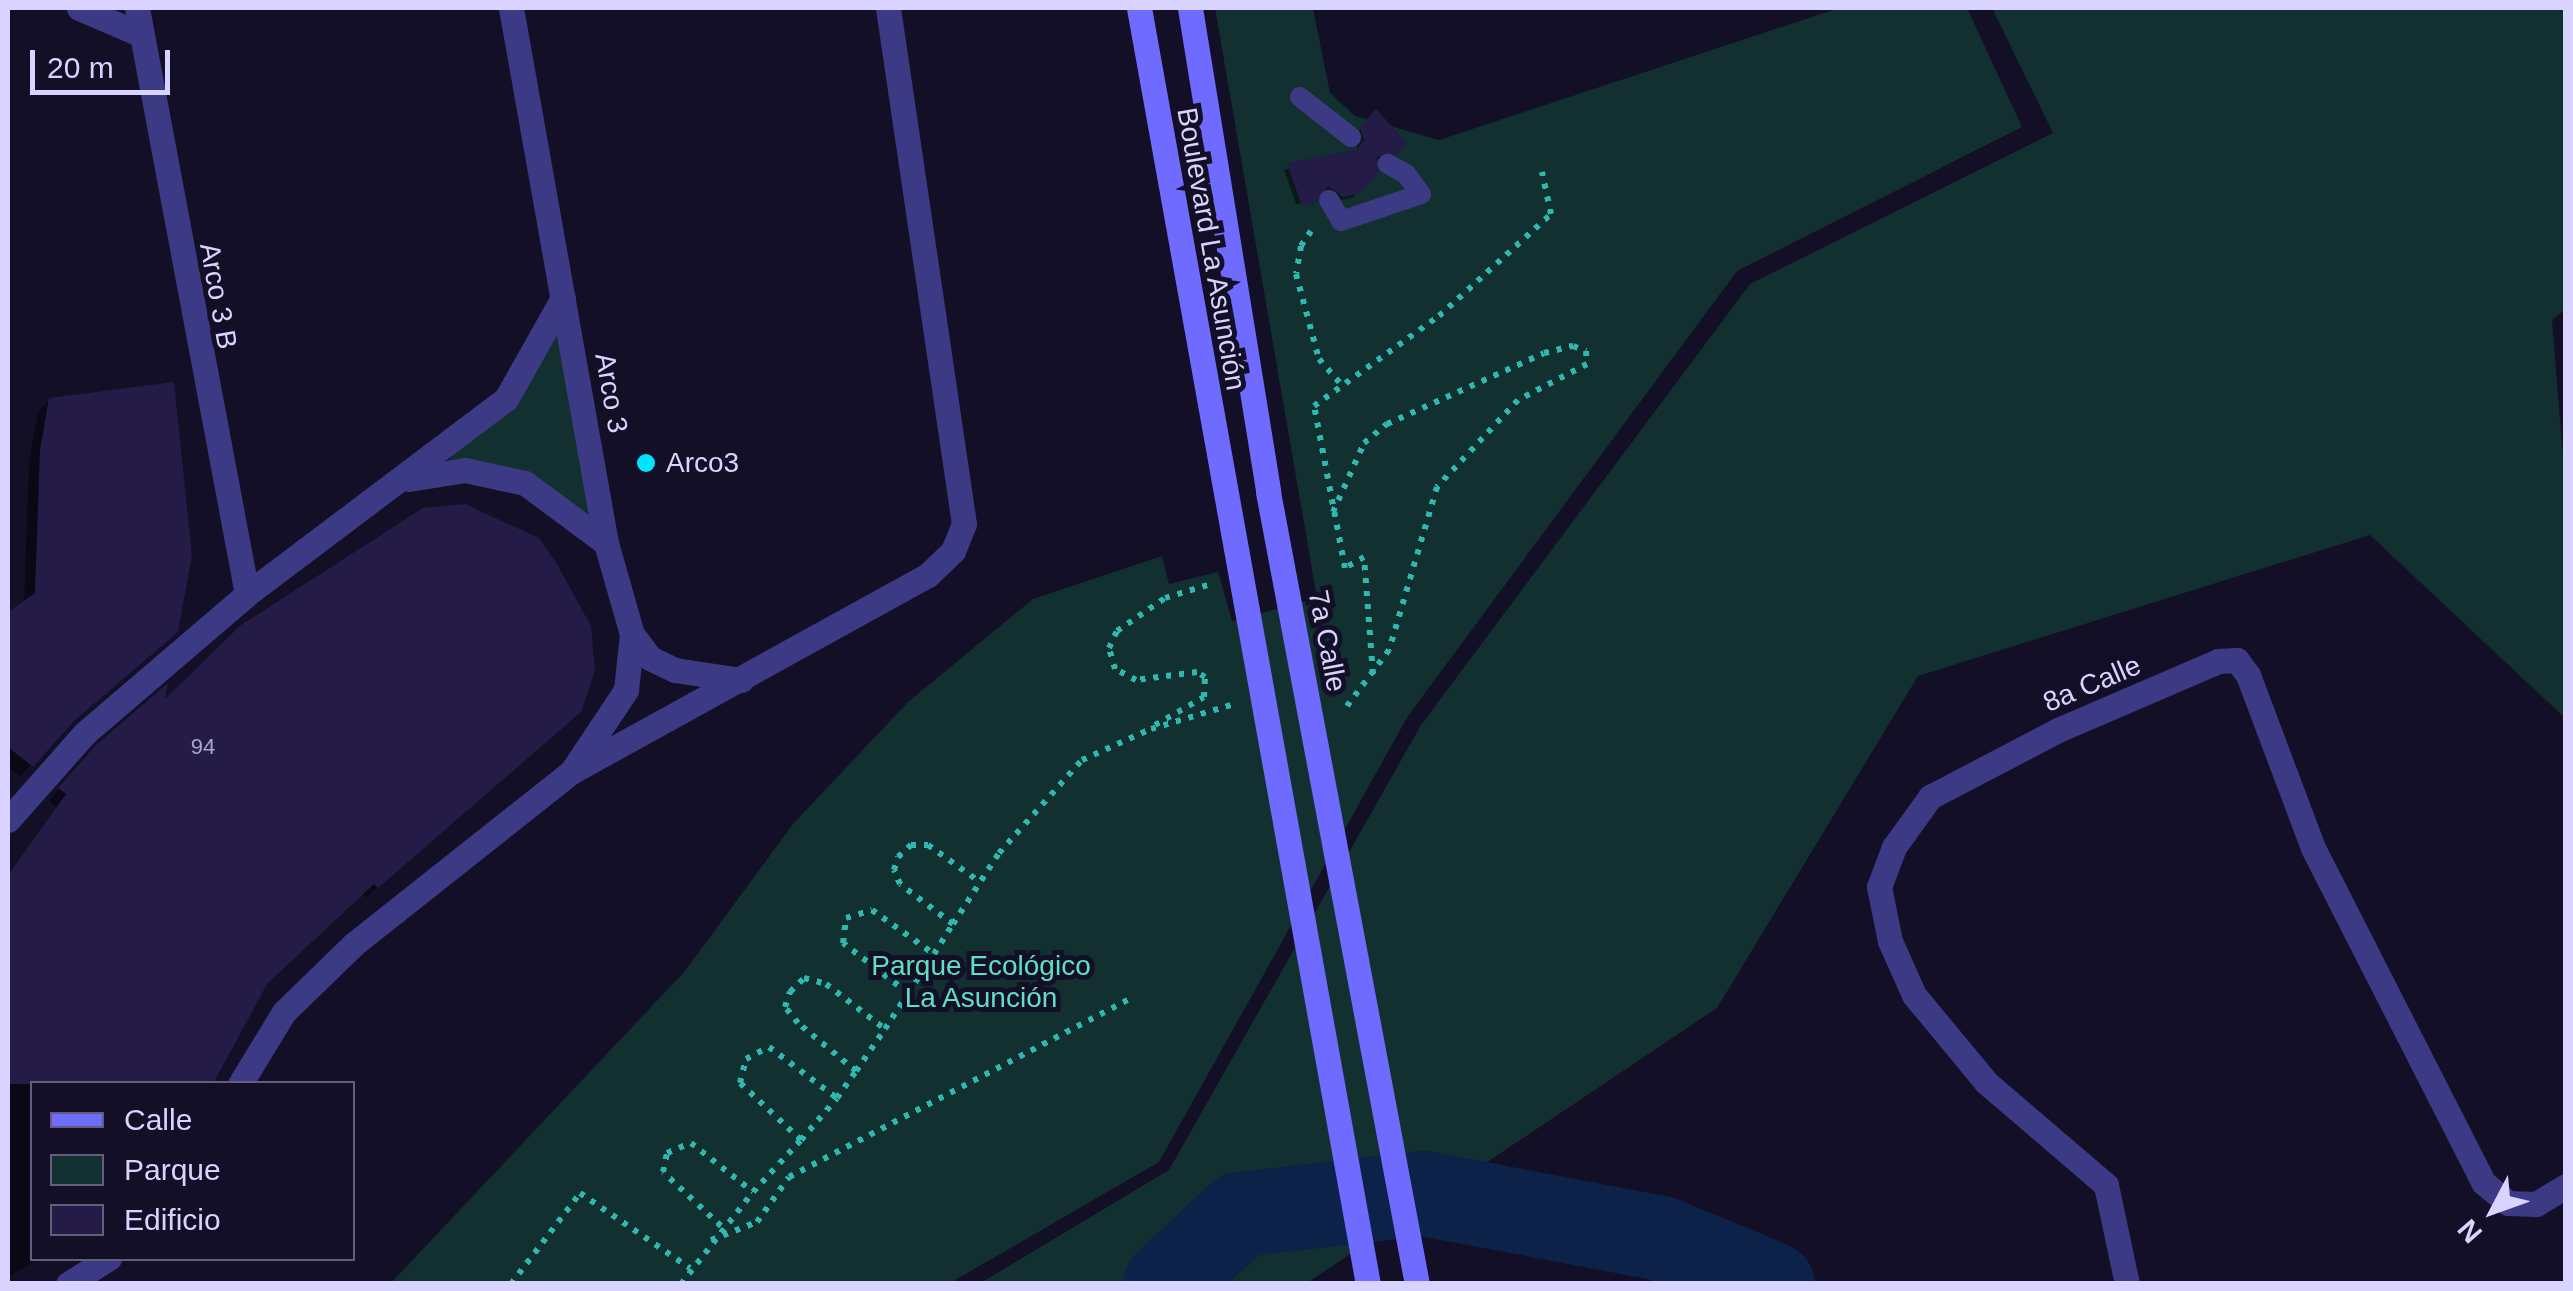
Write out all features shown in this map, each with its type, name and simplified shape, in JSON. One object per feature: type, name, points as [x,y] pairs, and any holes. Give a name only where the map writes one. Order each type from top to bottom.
[{"type":"main road","name":"Boulevard La Asunción","points":[[1139,8],[1224,500],[1368,1284]]},
{"type":"main road","name":"7a Calle","points":[[1190,8],[1268,492],[1417,1284]]},
{"type":"street","points":[[79,8],[140,34]]},
{"type":"street","name":"Arco 3 B","points":[[137,8],[247,594]]},
{"type":"street","name":"Arco 3","points":[[511,8],[606,543],[632,634],[626,690],[571,772]]},
{"type":"street","points":[[242,1081],[284,1012],[354,944],[571,772],[928,575],[953,551],[964,524],[888,8]]},
{"type":"street","points":[[8,820],[85,733],[247,594],[506,399],[563,298]]},
{"type":"street","points":[[399,480],[465,470],[525,483],[606,543]]},
{"type":"street","points":[[632,634],[650,658],[675,670],[740,680]]},
{"type":"street","name":"8a Calle","points":[[2127,1284],[2106,1185],[1986,1082],[1914,995],[1890,941],[1879,887],[1894,847],[1930,798],[2058,730],[2218,661],[2237,660],[2248,675],[2313,848],[2484,1183],[2508,1203],[2536,1204],[2566,1186]]},
{"type":"street","points":[[68,1284],[104,1261]]},
{"type":"lane","points":[[1300,97],[1351,137]]},
{"type":"lane","points":[[1329,200],[1340,221],[1421,194],[1406,174],[1388,164]]},
{"type":"path","points":[[1332,512],[1364,443],[1387,424],[1544,353],[1572,346],[1586,351],[1587,364],[1518,400],[1486,427],[1437,486],[1400,624],[1373,676],[1364,557],[1345,568],[1332,512],[1314,406],[1440,316],[1551,214],[1542,172]]},
{"type":"path","points":[[1340,221],[1309,232],[1296,274],[1319,359],[1340,384]]},
{"type":"path","points":[[1151,728],[1169,711],[1204,697],[1205,677],[1197,672],[1125,677],[1109,648],[1117,632],[1165,598],[1209,585]]},
{"type":"path","points":[[681,1284],[721,1226],[837,1098],[980,882],[1038,806],[1082,760],[1151,728],[1242,702]]},
{"type":"path","points":[[954,924],[900,884],[894,870],[898,857],[910,845],[928,845],[980,882]]},
{"type":"path","points":[[908,993],[843,944],[846,918],[872,910],[934,954]]},
{"type":"path","points":[[856,1071],[798,1023],[785,1007],[790,992],[804,978],[826,984],[885,1029]]},
{"type":"path","points":[[711,1240],[757,1222],[789,1178],[1130,999]]},
{"type":"path","points":[[801,1140],[740,1082],[746,1059],[769,1047],[837,1098]]},
{"type":"path","points":[[721,1226],[662,1172],[668,1153],[691,1143],[752,1192]]},
{"type":"path","points":[[512,1284],[580,1192],[690,1268]]},
{"type":"green space","name":"Parque Ecológico La Asunción","points":[[1215,8],[1313,8],[1330,93],[1355,116],[1439,140],[1839,8],[1967,8],[2022,127],[1737,271],[1408,716],[1159,1162],[950,1283],[390,1284],[685,971],[793,824],[908,702],[1033,599],[1162,556],[1169,584],[1218,572],[1232,621],[1317,598]]},
{"type":"green space","points":[[1992,8],[2565,8],[2566,309],[2552,320],[2566,495],[2565,718],[2370,535],[1918,676],[1717,1008],[1307,1283],[979,1284],[1169,1170],[1421,725],[1750,284],[2053,133]]},
{"type":"green space","points":[[559,325],[592,521],[445,465]]},
{"type":"building","points":[[1376,109],[1407,143],[1398,154],[1377,157],[1379,174],[1360,193],[1343,197],[1328,186],[1316,203],[1302,206],[1287,163],[1357,149],[1364,140],[1360,127]]},
{"type":"building","points":[[174,382],[192,555],[178,632],[74,721],[33,767],[8,747],[8,612],[35,593],[40,450],[49,398]]},
{"type":"building","points":[[465,504],[539,538],[591,626],[595,671],[581,712],[378,888],[374,884],[267,984],[215,1081],[8,1084],[8,875],[66,794],[58,788],[96,745],[168,683],[165,699],[241,625],[423,508]]},
{"type":"waterway","points":[[1165,1284],[1239,1214],[1423,1193],[1661,1238],[1772,1284]]},
{"type":"place","name":"Arco3","points":[[646,463]]}]
